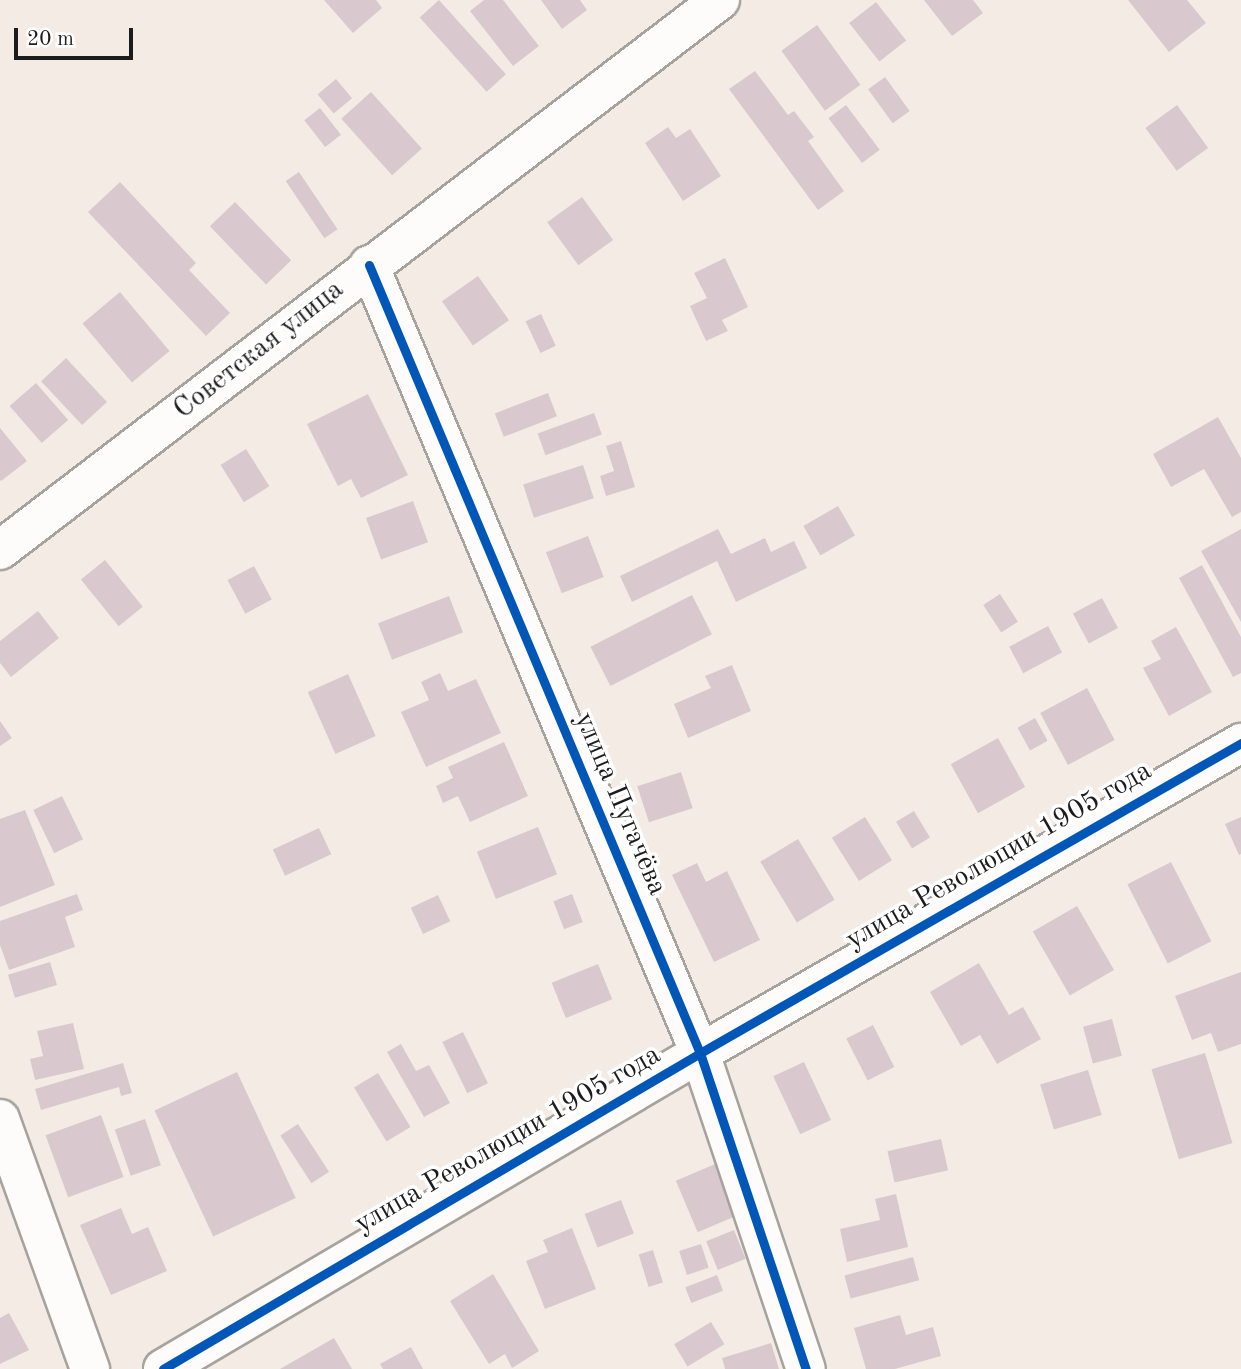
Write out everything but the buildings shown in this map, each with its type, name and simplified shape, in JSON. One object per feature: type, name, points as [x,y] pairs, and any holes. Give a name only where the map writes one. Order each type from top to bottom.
[{"type":"street","name":"Советская улица","points":[[0,550],[369,265],[720,0]]},
{"type":"street","name":"улица Пугачёва","points":[[369,265],[700,1053],[806,1369]]},
{"type":"street","name":"улица Революции 1905 года","points":[[163,1369],[700,1053],[1241,743]]},
{"type":"street","points":[[0,1119],[90,1369]]},
{"type":"cycle path","points":[[369,265],[700,1053],[806,1369]]},
{"type":"cycle path","points":[[163,1369],[700,1053],[1241,743]]}]
